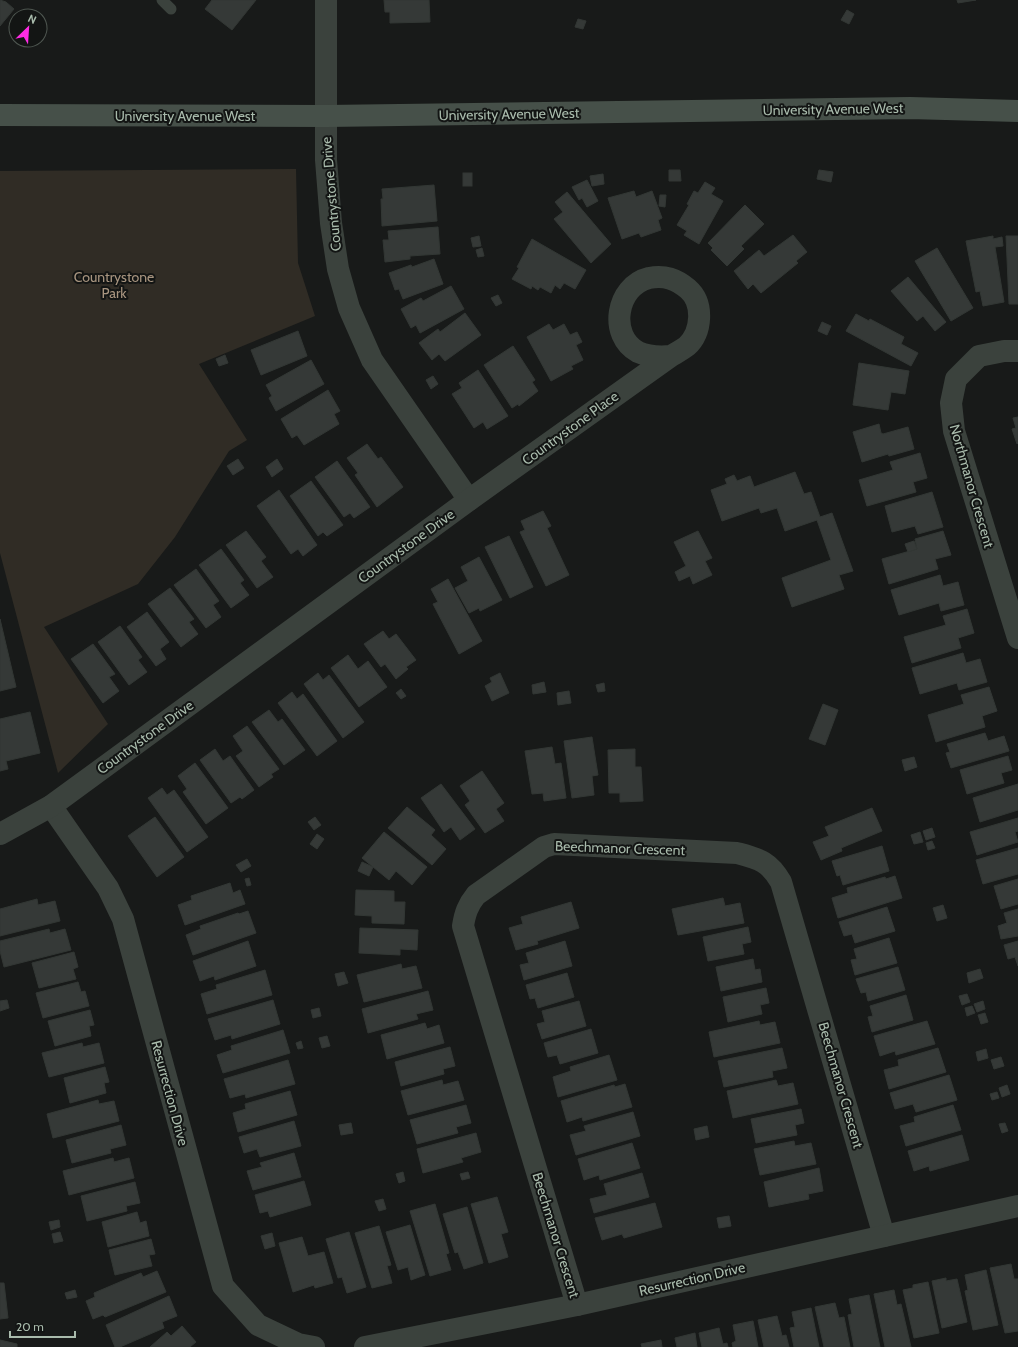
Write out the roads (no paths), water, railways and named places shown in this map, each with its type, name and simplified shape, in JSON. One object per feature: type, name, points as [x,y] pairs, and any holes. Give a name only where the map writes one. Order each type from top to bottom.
[{"type":"main road","name":"University Avenue West","points":[[0,116],[326,116],[910,108],[1018,111]]},
{"type":"street","name":"Countrystone Drive","points":[[0,834],[51,806],[468,500],[372,360],[349,308],[338,269],[331,223],[326,160],[326,0]]},
{"type":"street","name":"Northmanor Crescent","points":[[1018,351],[1004,351],[978,356],[956,379],[951,403],[954,432],[1018,638]]},
{"type":"street","name":"Countrystone Place","points":[[468,500],[671,356]]},
{"type":"street","name":"Resurrection Drive","points":[[51,806],[108,888],[122,919],[223,1286],[258,1325],[298,1344],[314,1347]]},
{"type":"street","name":"Beechmanor Crescent","points":[[577,1305],[463,926],[465,913],[470,902],[476,895],[544,847],[554,844],[737,854],[756,858],[773,868],[781,882],[884,1236]]},
{"type":"street","name":"Resurrection Drive","points":[[365,1347],[577,1305],[1018,1206]]},
{"type":"lane","points":[[162,0],[171,8]]},
{"type":"park label","name":"Countrystone Park","points":[[114,286]]}]
